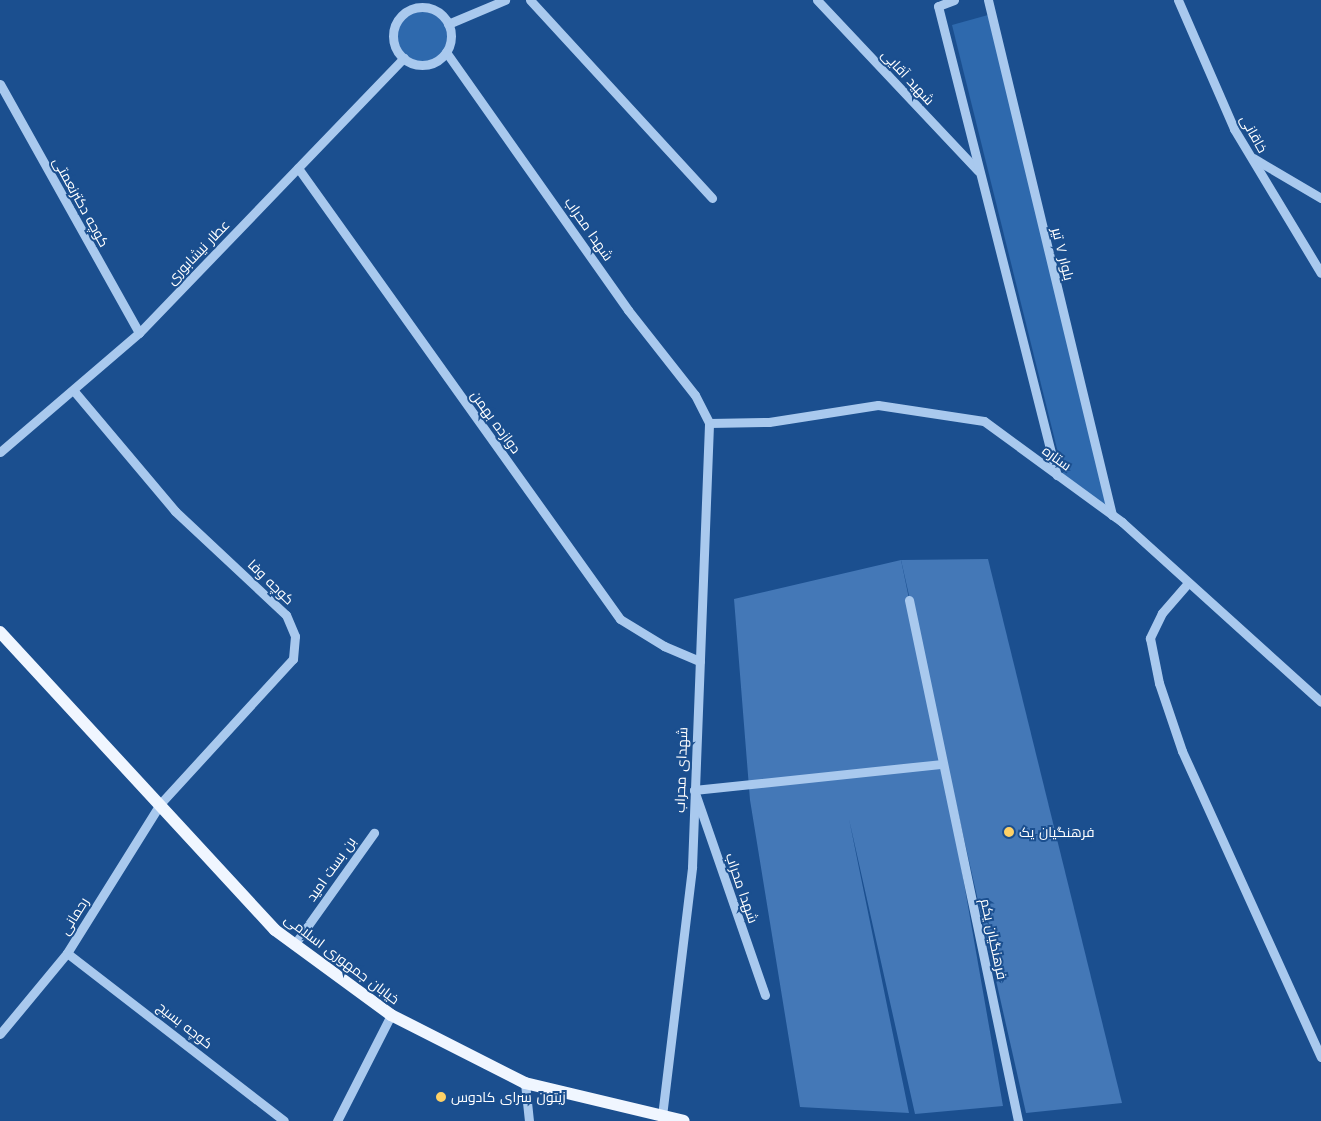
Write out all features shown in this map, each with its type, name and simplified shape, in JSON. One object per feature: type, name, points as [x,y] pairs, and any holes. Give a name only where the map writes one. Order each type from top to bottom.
[{"type":"main road","name":"خیابان جمهوری اسلامی","points":[[0,632],[276,930],[391,1015],[525,1083],[684,1121]]},
{"type":"street","points":[[405,0],[408,10]]},
{"type":"street","points":[[448,24],[505,0]]},
{"type":"street","points":[[530,0],[712,198]]},
{"type":"street","name":"شهید آقایی","points":[[818,0],[979,172]]},
{"type":"street","points":[[954,0],[938,6],[1056,475]]},
{"type":"street","name":"بلوار ۷ تیر","points":[[988,0],[1112,515]]},
{"type":"street","name":"خاقانی","points":[[1178,0],[1234,129],[1321,273]]},
{"type":"street","points":[[426,7],[443,16],[448,24],[450,43],[446,52],[431,63],[422,65],[404,58],[393,43],[395,24],[408,10],[426,7]]},
{"type":"street","name":"شهدا محراب","points":[[446,52],[628,310],[695,396],[709,423]]},
{"type":"street","name":"عطار نیشابوری","points":[[0,452],[139,334],[404,58]]},
{"type":"street","name":"کوچه دکترنعمتی","points":[[0,84],[139,334]]},
{"type":"street","points":[[1250,156],[1321,198]]},
{"type":"street","name":"دوازده بهمن","points":[[298,168],[620,619],[664,646],[700,661]]},
{"type":"street","name":"کوچه وفا","points":[[72,390],[175,511],[286,615],[294,636],[293,660],[160,804]]},
{"type":"street","name":"ستاره","points":[[709,423],[769,422],[878,405],[984,421],[1112,515],[1321,702]]},
{"type":"street","name":"شهدای محراب","points":[[662,1116],[692,866],[709,423]]},
{"type":"street","points":[[1188,583],[1162,613],[1150,638],[1159,683],[1182,751],[1321,1057]]},
{"type":"street","name":"فرهنگیان یکم","points":[[909,600],[1018,1121]]},
{"type":"street","points":[[694,790],[944,764]]},
{"type":"street","name":"شهدا محراب","points":[[694,790],[764,995]]},
{"type":"street","name":"رحمانی","points":[[0,1034],[67,953],[160,804]]},
{"type":"street","name":"بن بست امید","points":[[294,945],[374,833]]},
{"type":"street","name":"کوچه بسیج","points":[[67,953],[284,1121]]},
{"type":"street","points":[[337,1121],[391,1015]]},
{"type":"street","points":[[525,1083],[529,1121]]},
{"type":"shaded area","points":[[422,8],[433,10],[442,16],[448,25],[450,36],[448,47],[442,56],[433,62],[422,64],[411,62],[402,56],[396,47],[394,36],[396,25],[402,16],[411,10]]},
{"type":"shaded area","points":[[988,15],[1112,514],[1065,481],[952,25]]},
{"type":"building","name":"فرهنگیان یک","points":[[988,559],[1122,1103],[1026,1113],[901,560]]},
{"type":"building","points":[[901,560],[943,763],[1003,1106],[915,1114],[849,819],[909,1113],[800,1107],[750,800],[734,599]]},
{"type":"place","name":"فرهنگیان یک","points":[[1009,832]]},
{"type":"place","name":"زیتون سرای کادوس","points":[[441,1097]]}]
